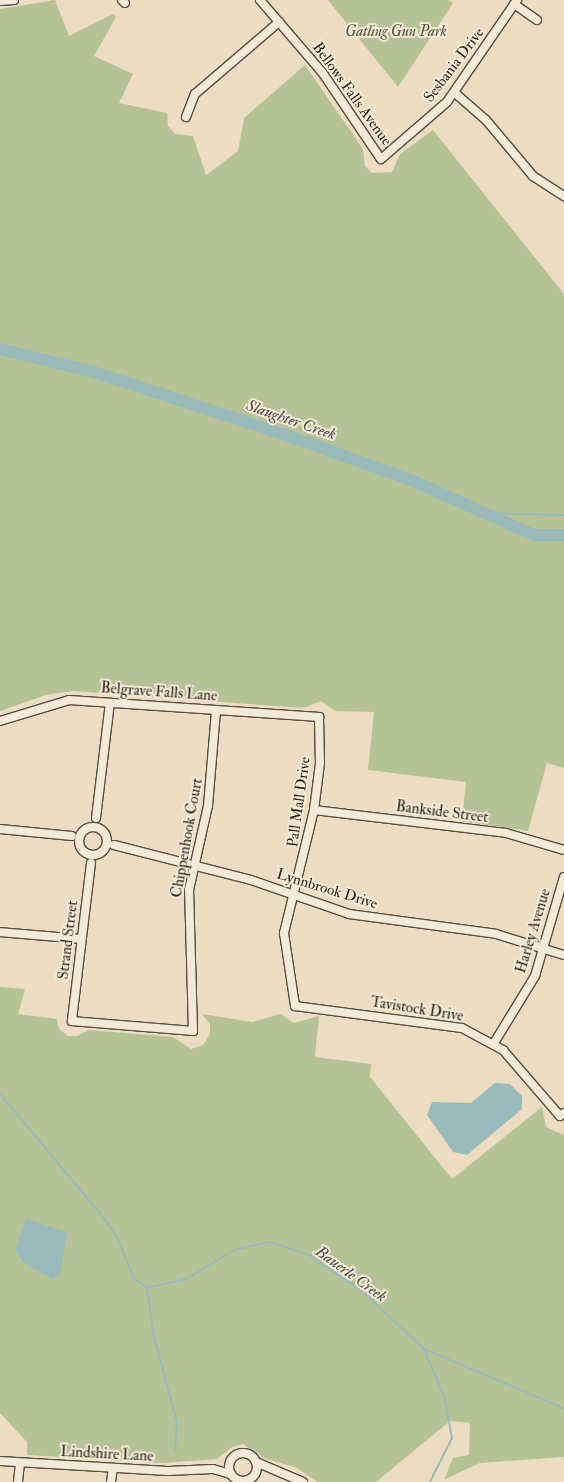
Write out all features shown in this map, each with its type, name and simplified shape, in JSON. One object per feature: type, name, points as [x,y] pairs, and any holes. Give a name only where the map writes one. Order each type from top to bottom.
[{"type":"street","points":[[0,1],[14,0]]},
{"type":"street","name":"Bellows Falls Avenue","points":[[260,0],[322,72],[381,159]]},
{"type":"street","points":[[516,2],[537,20]]},
{"type":"street","name":"Sesbania Drive","points":[[381,159],[428,121],[455,92],[516,2]]},
{"type":"street","points":[[186,117],[195,94],[279,22]]},
{"type":"street","points":[[455,92],[486,120],[533,176],[564,196]]},
{"type":"street","name":"Belgrave Falls Lane","points":[[0,721],[60,701],[320,717]]},
{"type":"street","points":[[0,829],[72,836],[82,833],[91,827],[96,818],[110,703]]},
{"type":"street","name":"Chippenhook Court","points":[[72,1021],[193,1031],[194,983],[188,898],[210,792],[216,710]]},
{"type":"street","name":"Pall Mall Drive","points":[[295,1006],[284,940],[314,810],[320,763],[320,717]]},
{"type":"street","name":"Bankside Street","points":[[314,810],[506,833],[564,850]]},
{"type":"street","points":[[72,836],[92,854],[110,846],[96,818]]},
{"type":"street","points":[[91,827],[100,828]]},
{"type":"street","points":[[80,843],[82,833]]},
{"type":"street","name":"Lynnbrook Drive","points":[[110,846],[195,863],[363,917],[496,934],[564,955]]},
{"type":"street","name":"Strand Street","points":[[72,1021],[92,854]]},
{"type":"street","name":"Harley Avenue","points":[[494,1043],[527,992],[543,948],[564,877]]},
{"type":"street","points":[[0,932],[81,939]]},
{"type":"street","name":"Tavistock Drive","points":[[295,1006],[443,1024],[494,1043],[519,1066],[562,1115]]},
{"type":"street","name":"Lindshire Lane","points":[[213,1469],[246,1453],[256,1462],[303,1482]]},
{"type":"street","points":[[230,1461],[231,1474]]},
{"type":"street","name":"Lindshire Lane","points":[[0,1462],[113,1468],[213,1469],[231,1474],[243,1481],[254,1475],[275,1470]]},
{"type":"street","points":[[254,1475],[256,1462]]},
{"type":"street","points":[[18,1482],[20,1463]]},
{"type":"street","points":[[111,1482],[113,1468]]},
{"type":"green space","points":[[55,0],[69,36],[113,14],[116,17],[94,56],[133,74],[119,103],[167,113],[168,126],[175,134],[193,136],[206,175],[238,151],[244,118],[305,65],[363,149],[365,166],[372,173],[392,172],[400,154],[433,130],[564,294],[564,768],[547,763],[528,831],[462,821],[466,782],[368,770],[374,712],[336,711],[321,701],[303,708],[73,691],[46,695],[0,711],[0,9]]},
{"type":"green space","name":"Gatling Gun Park","points":[[328,0],[448,0],[453,3],[398,87]]},
{"type":"green space","points":[[0,987],[25,989],[18,1014],[57,1019],[59,1029],[68,1036],[78,1036],[88,1030],[173,1037],[191,1049],[203,1045],[210,1034],[210,1024],[202,1014],[252,1022],[280,1014],[294,1023],[319,1016],[315,1057],[371,1064],[370,1077],[452,1179],[542,1107],[546,1127],[564,1135],[564,1457],[480,1463],[444,1480],[453,1458],[469,1455],[470,1423],[450,1421],[376,1482],[317,1482],[297,1468],[264,1458],[243,1444],[232,1447],[217,1459],[162,1463],[27,1455],[27,1442],[0,1413]]},
{"type":"water","points":[[495,1083],[510,1084],[522,1096],[522,1109],[467,1155],[453,1152],[427,1115],[432,1102],[471,1103]]},
{"type":"water","points":[[26,1219],[67,1232],[60,1275],[52,1279],[24,1263],[15,1251]]},
{"type":"waterway","name":"Slaughter Creek","points":[[0,349],[94,372],[280,433],[411,480],[534,535],[564,535]]},
{"type":"waterway","points":[[482,513],[564,515]]},
{"type":"waterway","name":"Bauerle Creek","points":[[0,1094],[104,1218],[117,1237],[134,1278],[147,1288],[186,1279],[234,1250],[270,1242],[309,1255],[362,1291],[424,1349],[564,1408]]},
{"type":"waterway","points":[[147,1289],[154,1337],[177,1422],[175,1450]]},
{"type":"waterway","points":[[424,1349],[445,1399],[452,1438],[430,1482]]}]
